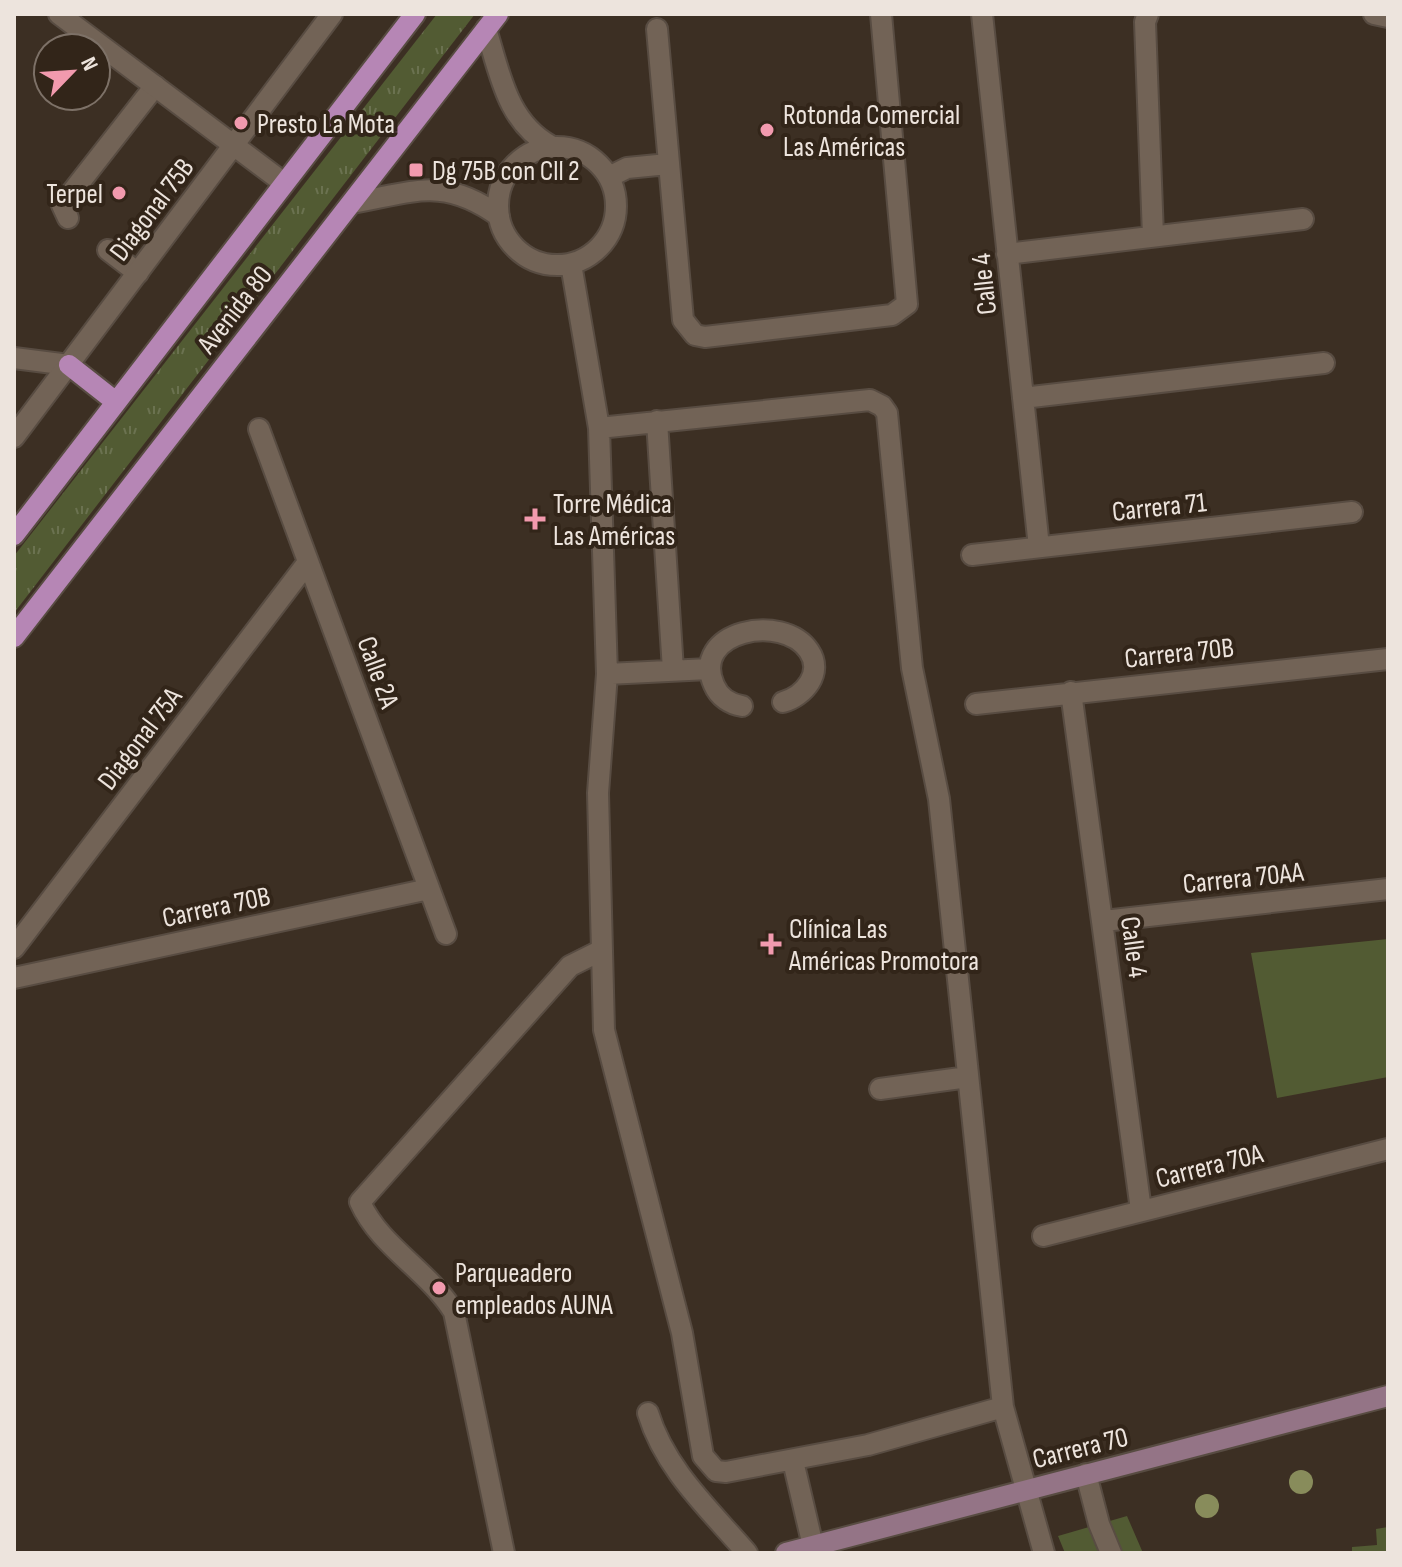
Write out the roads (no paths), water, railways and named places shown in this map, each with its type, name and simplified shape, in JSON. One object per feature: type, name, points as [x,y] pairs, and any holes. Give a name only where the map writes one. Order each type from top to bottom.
[{"type":"main road","name":"Avenida 80","points":[[14,535],[415,14]]},
{"type":"main road","name":"Avenida 80","points":[[14,637],[492,22]]},
{"type":"main road","points":[[69,365],[116,402]]},
{"type":"main road","name":"Carrera 70","points":[[786,1553],[1388,1396]]},
{"type":"street","points":[[59,14],[284,183]]},
{"type":"street","name":"Diagonal 75B","points":[[14,437],[332,14]]},
{"type":"street","points":[[657,29],[683,320],[695,335],[814,324],[901,311],[909,294],[881,14]]},
{"type":"street","name":"Calle 4","points":[[982,14],[1039,547]]},
{"type":"street","points":[[1148,14],[1145,22],[1153,236]]},
{"type":"street","points":[[1374,14],[1388,17]]},
{"type":"street","points":[[492,22],[514,111],[536,138],[551,146],[585,153],[609,177],[617,203],[612,230],[596,252],[571,264],[539,263],[525,256],[504,232],[499,216],[498,200],[510,170],[521,158],[551,146]]},
{"type":"street","points":[[68,218],[62,205],[155,86]]},
{"type":"street","points":[[609,177],[627,168],[668,164]]},
{"type":"street","points":[[352,203],[445,189],[474,199],[499,216]]},
{"type":"street","points":[[1007,254],[1303,219]]},
{"type":"street","points":[[108,250],[138,273]]},
{"type":"street","points":[[571,264],[599,428],[607,674],[598,793],[600,951],[609,1058],[682,1333],[703,1456],[716,1471],[726,1472],[868,1445],[1003,1407]]},
{"type":"street","points":[[14,358],[69,365]]},
{"type":"street","points":[[1023,398],[1324,363]]},
{"type":"street","points":[[599,428],[870,400],[877,402],[887,413],[912,668],[939,799],[1003,1407],[1044,1553]]},
{"type":"street","points":[[657,421],[673,670]]},
{"type":"street","name":"Calle 2A","points":[[259,429],[446,934]]},
{"type":"street","name":"Carrera 71","points":[[972,555],[1352,512]]},
{"type":"street","name":"Diagonal 75A","points":[[14,948],[308,562]]},
{"type":"street","points":[[742,706],[723,698],[715,689],[709,669],[713,653],[720,644],[742,633],[779,631],[794,637],[810,651],[814,670],[803,693],[783,702]]},
{"type":"street","name":"Carrera 70B","points":[[976,704],[1388,659]]},
{"type":"street","points":[[607,674],[709,669]]},
{"type":"street","name":"Calle 4","points":[[1071,692],[1141,1210]]},
{"type":"street","name":"Carrera 70B","points":[[14,978],[429,889]]},
{"type":"street","name":"Carrera 70AA","points":[[1104,921],[1388,889]]},
{"type":"street","points":[[504,1553],[454,1312],[443,1294],[369,1224],[360,1202],[570,966],[600,951]]},
{"type":"street","points":[[880,1089],[968,1077]]},
{"type":"street","name":"Carrera 70A","points":[[1043,1236],[1388,1149]]},
{"type":"street","points":[[648,1413],[662,1452],[674,1469],[747,1553]]},
{"type":"street","points":[[793,1461],[813,1546]]},
{"type":"street","points":[[1086,1474],[1099,1524],[1111,1553]]},
{"type":"place","name":"Presto La Mota","points":[[241,123]]},
{"type":"place","name":"Rotonda Comercial Las Américas","points":[[767,130]]},
{"type":"place","name":"Dg 75B con Cll 2","points":[[416,170]]},
{"type":"place","name":"Terpel","points":[[119,193]]},
{"type":"place","name":"Torre Médica Las Américas","points":[[535,519]]},
{"type":"place","name":"Clínica Las Américas Promotora","points":[[771,944]]},
{"type":"place","name":"Parqueadero empleados AUNA","points":[[439,1288]]}]
